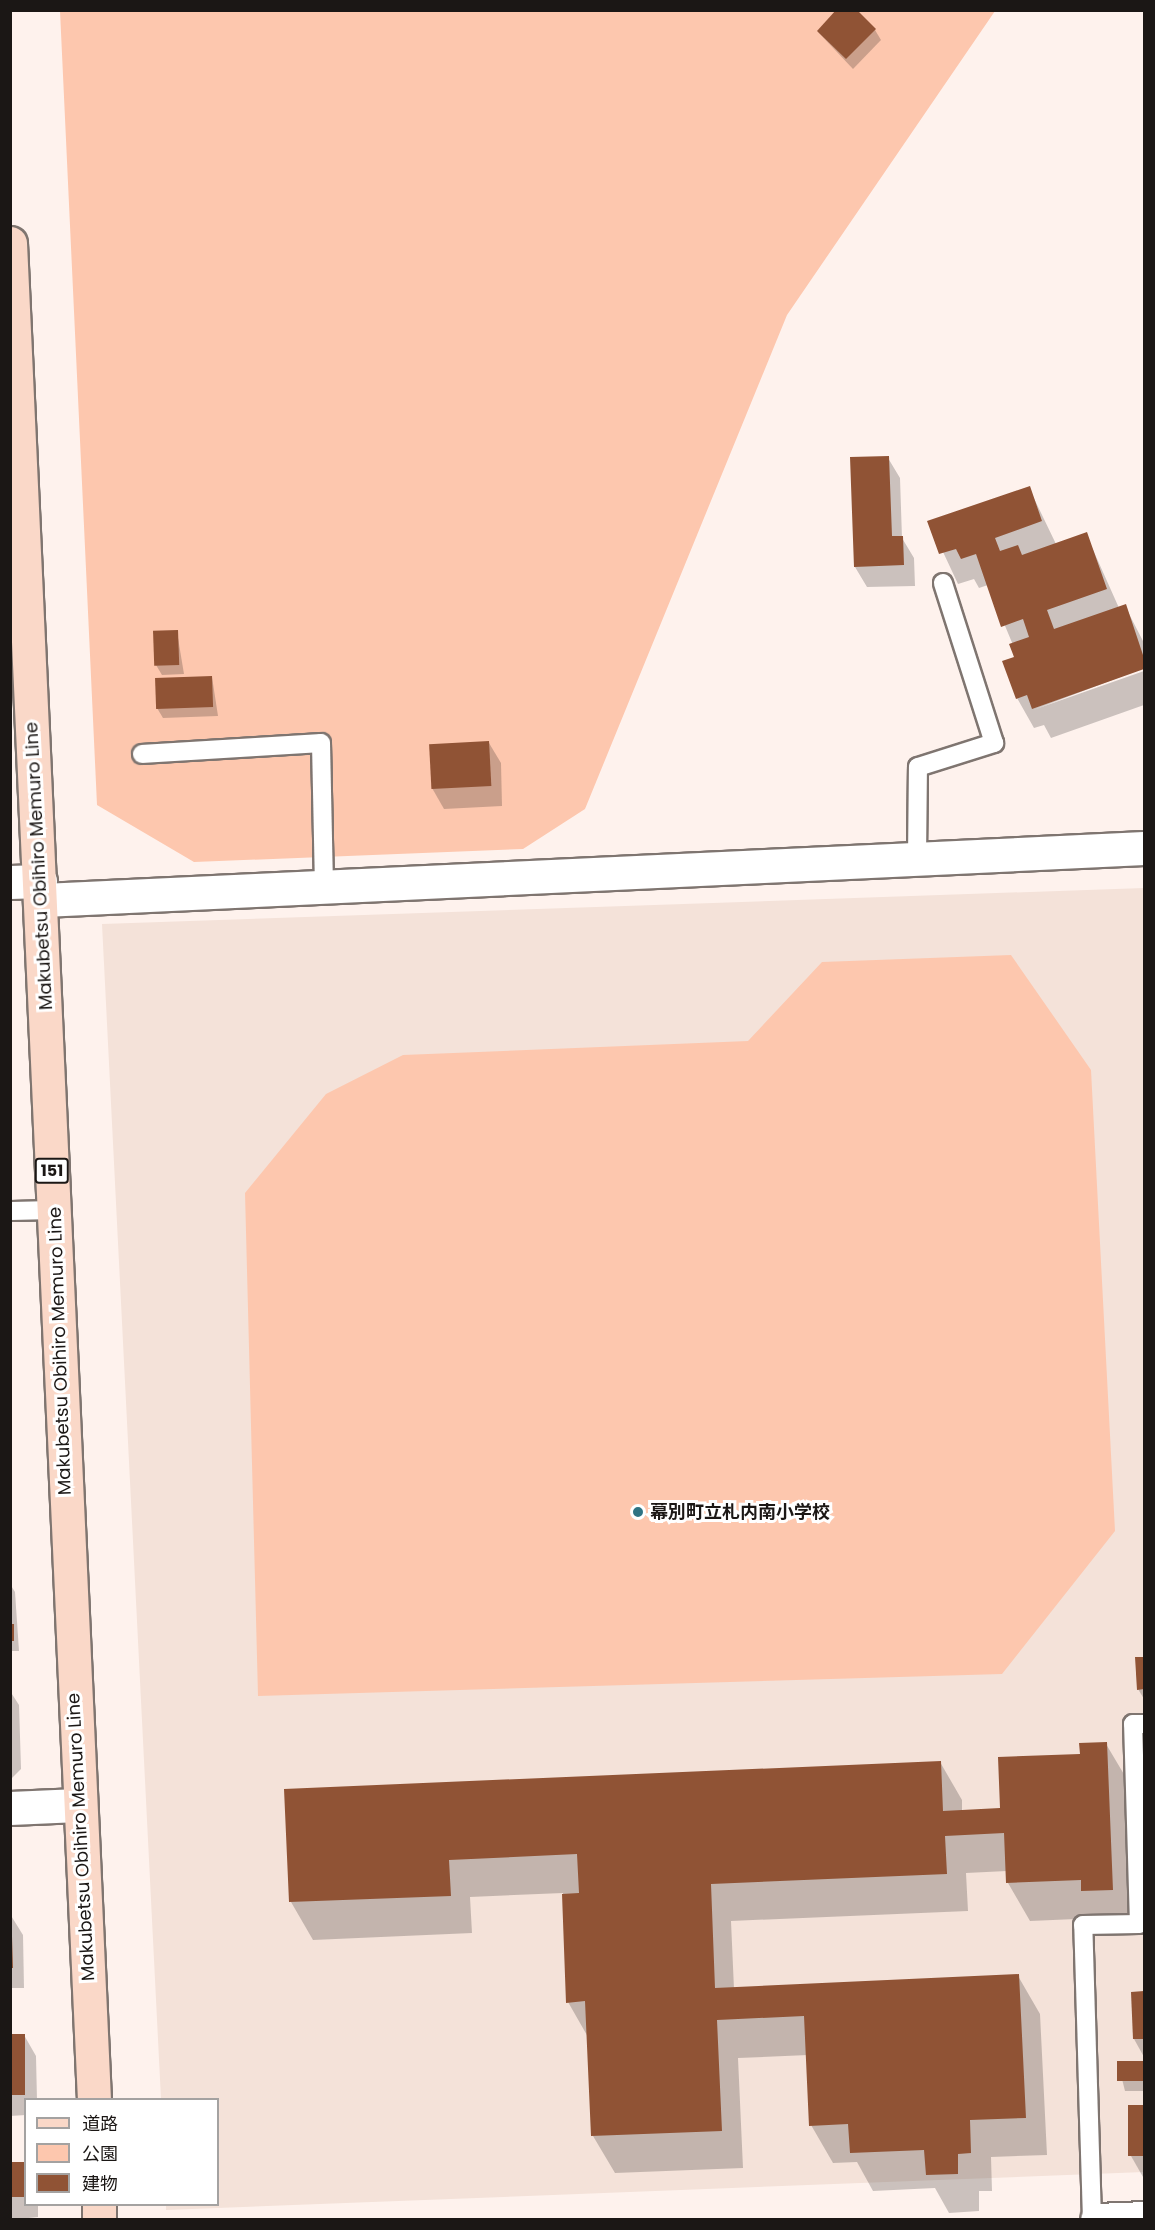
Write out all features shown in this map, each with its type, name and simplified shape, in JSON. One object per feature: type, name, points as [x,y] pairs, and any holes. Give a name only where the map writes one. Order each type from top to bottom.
[{"type":"main road","name":"Makubetsu Obihiro Memuro Line","points":[[10,243],[16,496],[31,888],[54,1210],[78,1805],[94,2098]]},
{"type":"street","points":[[31,888],[324,886],[1144,848]]},
{"type":"street","points":[[10,1808],[78,1805]]},
{"type":"street","points":[[1097,2220],[1144,2218]]},
{"type":"lane","points":[[917,858],[918,766],[994,743],[943,582]]},
{"type":"lane","points":[[142,754],[321,743],[324,886]]},
{"type":"lane","points":[[10,1211],[54,1210]]},
{"type":"lane","points":[[1092,2220],[1083,1925],[1139,1924],[1133,1724],[1144,1724]]},
{"type":"shaded area","name":"幕別町立札内南小学校","points":[[1144,888],[1144,2172],[166,2210],[166,2206],[219,2206],[219,2098],[161,2098],[102,924]]},
{"type":"green space","points":[[60,11],[995,11],[787,315],[585,809],[523,849],[194,862],[97,805]]},
{"type":"green space","points":[[1011,955],[1091,1070],[1115,1531],[1002,1674],[258,1696],[245,1193],[326,1094],[403,1055],[748,1041],[822,962]]},
{"type":"building","points":[[836,10],[857,10],[876,29],[846,59],[817,31]]},
{"type":"building","points":[[889,456],[892,536],[903,536],[904,565],[854,567],[850,457]]},
{"type":"building","points":[[1030,486],[1042,521],[995,538],[1000,551],[1018,545],[1022,555],[1087,532],[1107,589],[1047,610],[1054,629],[1126,604],[1144,658],[1144,669],[1032,709],[1027,695],[1016,699],[1002,661],[1014,657],[1009,644],[1029,637],[1023,619],[1001,627],[976,554],[961,559],[956,549],[939,554],[927,521]]},
{"type":"building","points":[[178,630],[179,665],[154,666],[153,631]]},
{"type":"building","points":[[212,676],[213,707],[156,709],[155,678]]},
{"type":"building","points":[[489,741],[491,786],[431,789],[429,744]]},
{"type":"building","points":[[10,1624],[14,1624],[14,1641],[10,1641]]},
{"type":"building","points":[[1135,1657],[1144,1657],[1144,1689],[1137,1690]]},
{"type":"building","points":[[1107,1742],[1113,1890],[1081,1891],[1081,1880],[1006,1883],[1004,1833],[945,1836],[947,1874],[711,1884],[715,1988],[1019,1974],[1026,2118],[970,2120],[971,2153],[958,2154],[958,2174],[926,2175],[924,2150],[850,2153],[848,2124],[809,2126],[804,2016],[717,2020],[722,2131],[591,2136],[585,2001],[566,2003],[562,1894],[579,1893],[577,1854],[449,1860],[451,1896],[289,1902],[284,1789],[941,1761],[943,1811],[1000,1808],[998,1757],[1080,1754],[1079,1743]]},
{"type":"building","points":[[10,1937],[12,1937],[13,1968],[10,1968]]},
{"type":"building","points":[[1144,1991],[1144,2039],[1133,2039],[1131,1992]]},
{"type":"building","points":[[10,2034],[25,2034],[25,2095],[10,2095]]},
{"type":"building","points":[[1117,2061],[1144,2061],[1144,2081],[1117,2081]]},
{"type":"building","points":[[1128,2105],[1144,2105],[1144,2156],[1128,2156]]},
{"type":"building","points":[[10,2162],[24,2162],[24,2197],[10,2197]]},
{"type":"place","name":"幕別町立札内南小学校","points":[[638,1512]]}]
